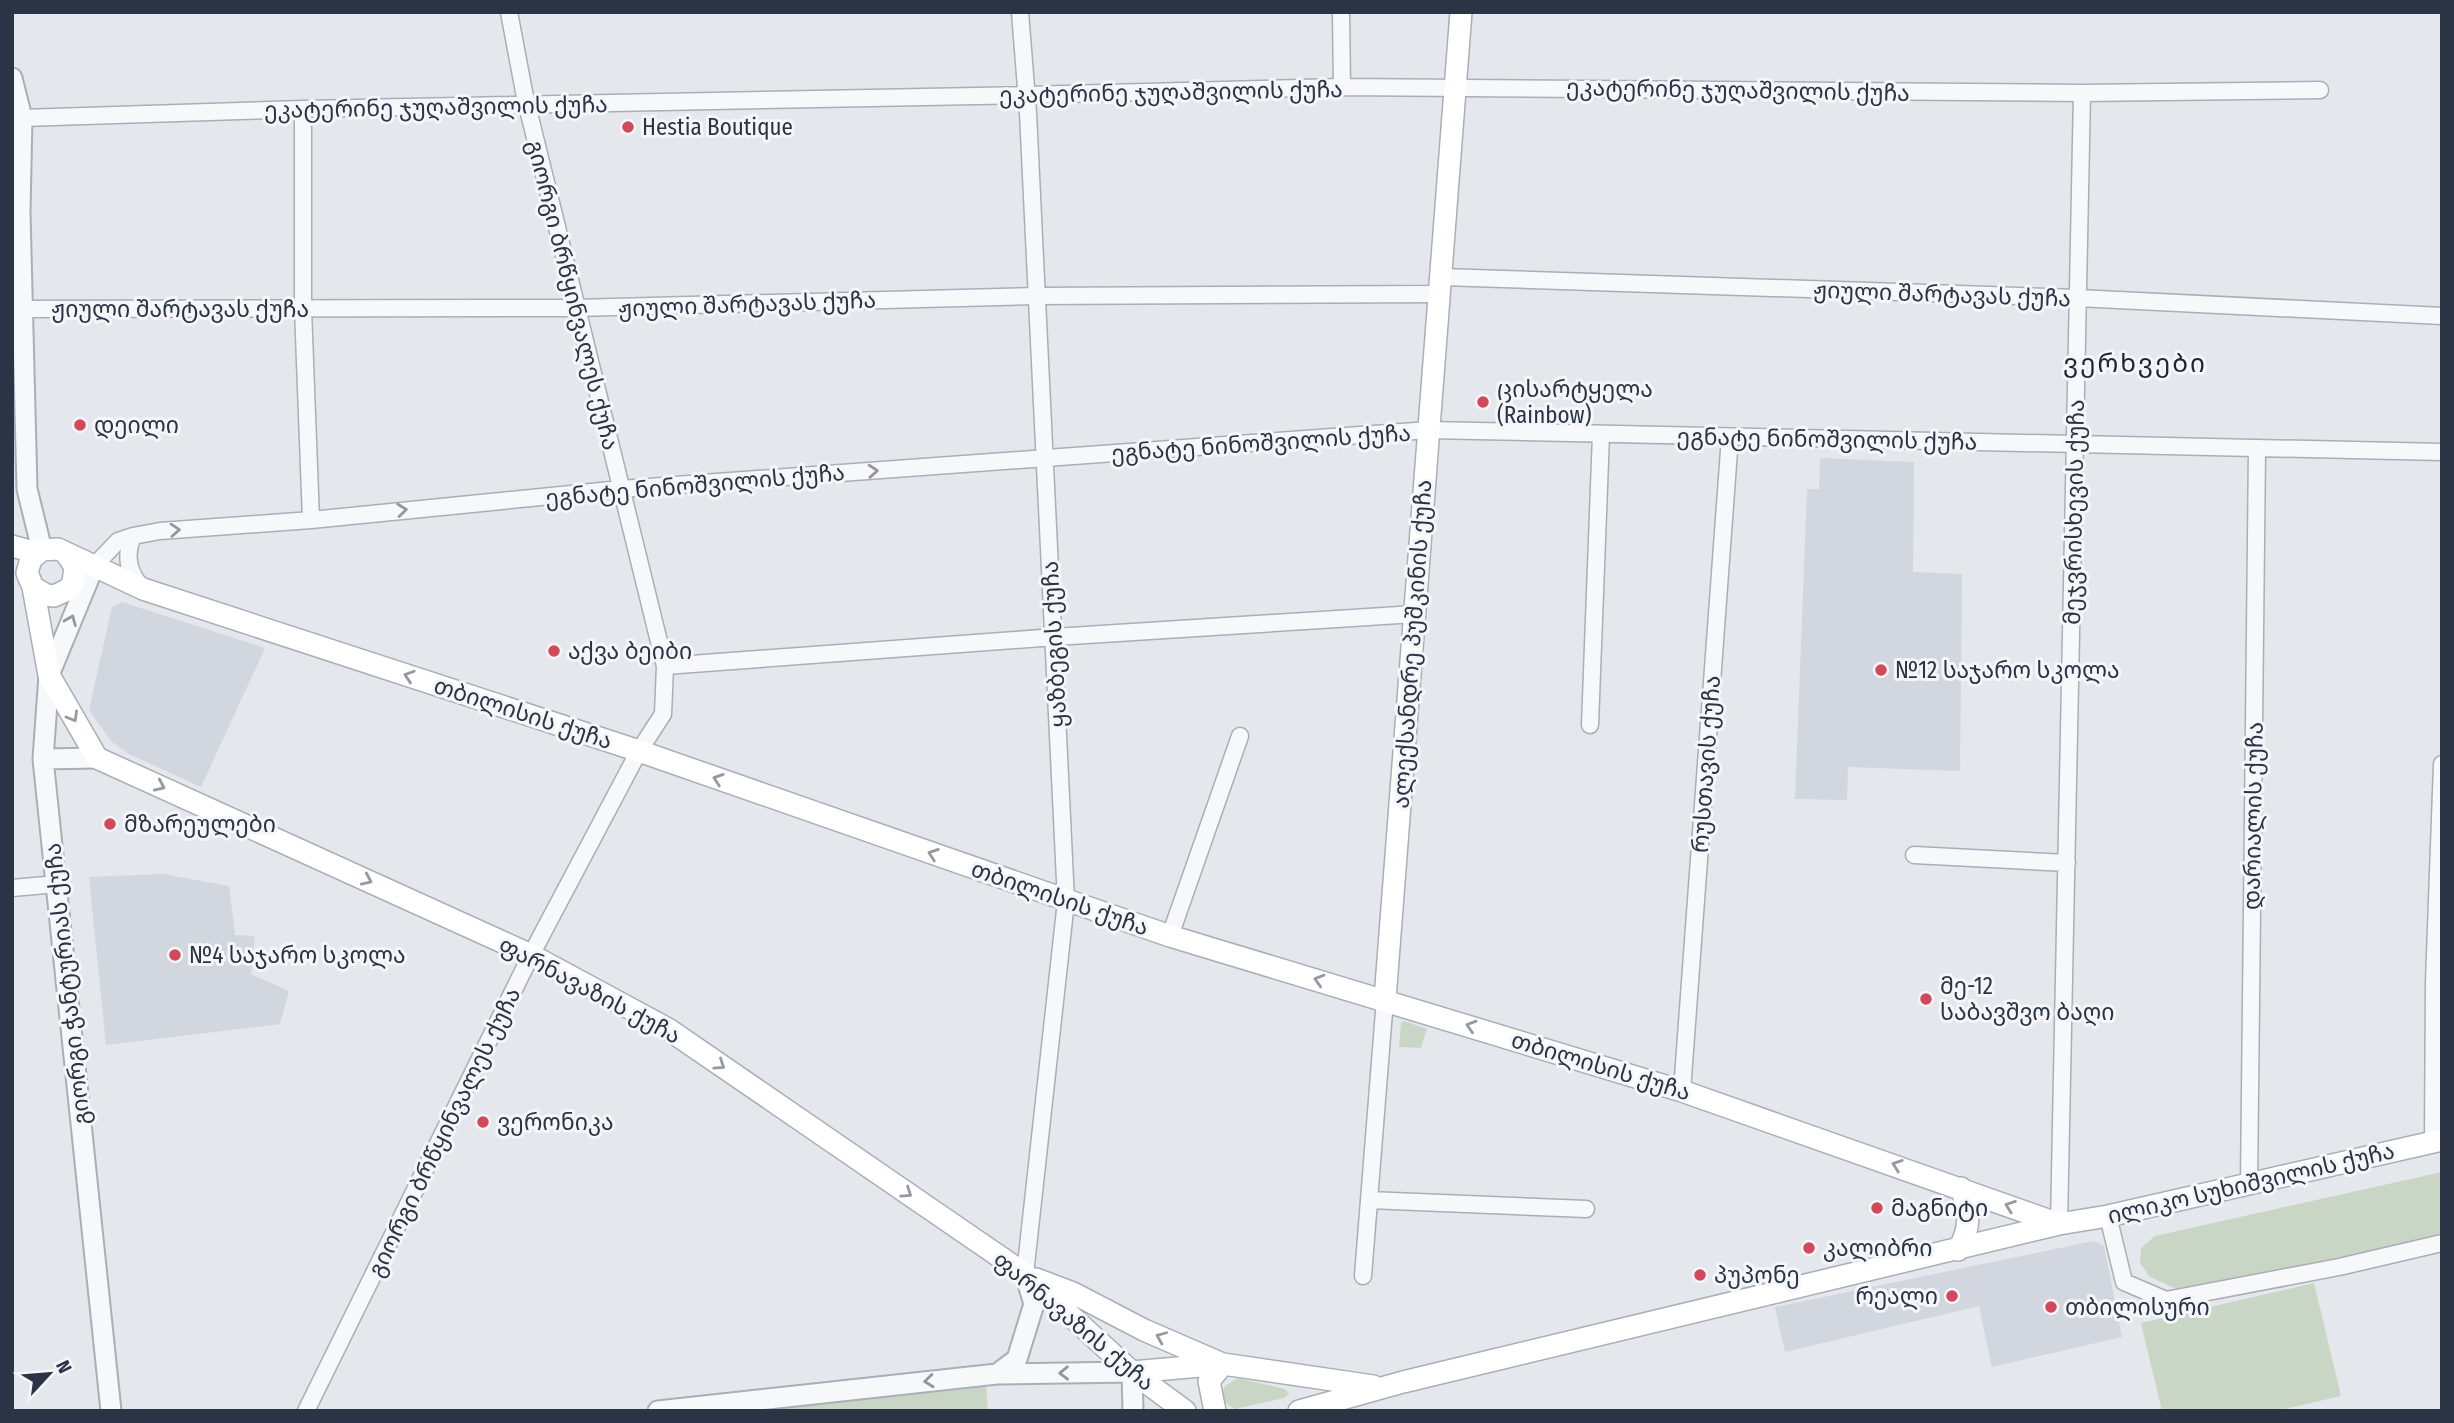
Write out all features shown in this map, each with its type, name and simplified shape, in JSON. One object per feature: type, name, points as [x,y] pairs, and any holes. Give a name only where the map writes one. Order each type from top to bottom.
[{"type":"main road","name":"ალექსანდრე პუშკინის ქუჩა","points":[[1385,999],[1461,12]]},
{"type":"main road","points":[[12,546],[39,552],[58,549],[72,559],[75,575],[67,590],[61,594],[46,595],[31,584],[12,563]]},
{"type":"main road","points":[[39,552],[28,565],[49,675],[97,758]]},
{"type":"main road","name":"თბილისის ქუჩა","points":[[66,553],[143,589],[639,751],[1066,901],[1170,936],[1682,1091],[2059,1224]]},
{"type":"main road","name":"ფარნავაზის ქუჩა","points":[[97,758],[531,955],[668,1029],[1025,1274],[1132,1372],[1185,1411]]},
{"type":"main road","name":"ილიკო სუხიშვილის ქუჩა","points":[[1299,1411],[1383,1387],[2059,1224],[2108,1216],[2437,1141]]},
{"type":"main road","points":[[1958,1250],[1965,1238],[1969,1222],[1968,1204],[1961,1188]]},
{"type":"main road","points":[[1025,1274],[1073,1293],[1144,1330],[1223,1364]]},
{"type":"main road","points":[[1215,1411],[1209,1381],[1223,1364]]},
{"type":"main road","points":[[1132,1372],[1223,1364],[1383,1387]]},
{"type":"main road","points":[[1278,1372],[1293,1388],[1294,1400],[1286,1411]]},
{"type":"street","name":"გიორგი ბრწყინვალეს ქუჩა","points":[[306,1411],[531,955],[639,751],[663,714],[665,666],[527,105],[509,12]]},
{"type":"street","name":"ყაზბეგის ქუჩა","points":[[1020,12],[1055,637],[1066,901],[1025,1274]]},
{"type":"street","points":[[1341,12],[1342,87]]},
{"type":"street","points":[[12,78],[22,118],[16,213],[17,309],[27,489],[39,552]]},
{"type":"street","name":"ეკატერინე ჯუღაშვილის ქუჩა","points":[[22,118],[303,109],[1342,87],[2082,93],[2320,90]]},
{"type":"street","name":"მეჯვრისხევის ქუჩა","points":[[2059,1224],[2082,93]]},
{"type":"street","points":[[303,109],[303,309],[311,520]]},
{"type":"street","name":"ჟიული შარტავას ქუჩა","points":[[17,309],[576,309],[1441,285],[2078,298],[2442,316]]},
{"type":"street","name":"ეგნატე ნინოშვილის ქუჩა","points":[[94,566],[118,541],[160,531],[311,520],[621,489],[1429,430],[2442,452]]},
{"type":"street","points":[[1590,725],[1601,434]]},
{"type":"street","name":"რუსთავის ქუჩა","points":[[1682,1091],[1730,437]]},
{"type":"street","name":"დარიალის ქუჩა","points":[[2249,1185],[2257,448]]},
{"type":"street","points":[[133,536],[127,558],[130,570],[143,589]]},
{"type":"street","points":[[67,590],[94,566]]},
{"type":"street","name":"გიორგი ჭანტურიას ქუჩა","points":[[94,566],[49,675],[43,760],[111,1411]]},
{"type":"street","points":[[665,666],[1415,614]]},
{"type":"street","points":[[1170,936],[1240,736]]},
{"type":"street","points":[[43,760],[97,758]]},
{"type":"street","points":[[2437,1141],[2434,982],[2442,764]]},
{"type":"street","points":[[1914,855],[2067,863]]},
{"type":"street","points":[[12,888],[57,884]]},
{"type":"street","name":"ალექსანდრე პუშკინის ქუჩა","points":[[1363,1276],[1385,999]]},
{"type":"street","points":[[1369,1200],[1586,1209]]},
{"type":"street","points":[[2108,1216],[2124,1282],[2166,1300],[2339,1267],[2442,1243]]},
{"type":"street","points":[[997,1374],[1017,1359],[1034,1304],[1025,1274]]},
{"type":"street","points":[[658,1411],[997,1374],[1132,1372],[1133,1411]]},
{"type":"shaded area","name":"№12 საჯარო სკოლა","points":[[1820,458],[1914,462],[1913,572],[1962,574],[1960,771],[1848,767],[1847,800],[1795,799],[1807,489],[1819,489]]},
{"type":"shaded area","points":[[122,602],[265,648],[201,787],[127,753],[112,742],[89,710],[112,607]]},
{"type":"shaded area","name":"№4 საჯარო სკოლა","points":[[163,874],[229,886],[235,935],[255,936],[251,974],[289,991],[280,1024],[106,1045],[89,877]]},
{"type":"shaded area","points":[[2094,1241],[2104,1246],[2122,1337],[1992,1367],[1979,1306],[1785,1352],[1775,1307]]},
{"type":"green space","points":[[1404,1021],[1427,1029],[1421,1048],[1399,1047],[1401,1023]]},
{"type":"green space","points":[[2442,1172],[2442,1235],[2348,1258],[2179,1290],[2150,1277],[2140,1263],[2141,1248],[2155,1236]]},
{"type":"green space","points":[[2314,1283],[2341,1396],[2276,1411],[2162,1411],[2141,1323]]},
{"type":"green space","points":[[1237,1378],[1285,1389],[1289,1394],[1284,1398],[1235,1409],[1225,1401],[1223,1391],[1224,1387]]},
{"type":"green space","points":[[986,1387],[988,1411],[748,1411]]},
{"type":"place","name":"Hestia Boutique","points":[[628,127]]},
{"type":"place","name":"ცისარტყელა (Rainbow)","points":[[1483,402]]},
{"type":"place","name":"დეილი","points":[[80,425]]},
{"type":"place","name":"აქვა ბეიბი","points":[[554,651]]},
{"type":"place","name":"№12 საჯარო სკოლა","points":[[1881,670]]},
{"type":"place","name":"მზარეულები","points":[[110,824]]},
{"type":"place","name":"№4 საჯარო სკოლა","points":[[175,955]]},
{"type":"place","name":"მე-12 საბავშვო ბაღი","points":[[1926,999]]},
{"type":"place","name":"ვერონიკა","points":[[483,1122]]},
{"type":"place","name":"მაგნიტი","points":[[1877,1208]]},
{"type":"place","name":"კალიბრი","points":[[1809,1248]]},
{"type":"place","name":"პუპონე","points":[[1700,1275]]},
{"type":"place","name":"რეალი","points":[[1952,1296]]},
{"type":"place","name":"თბილისური","points":[[2051,1307]]},
{"type":"district","name":"ვერხვები","points":[[2135,363]]}]
